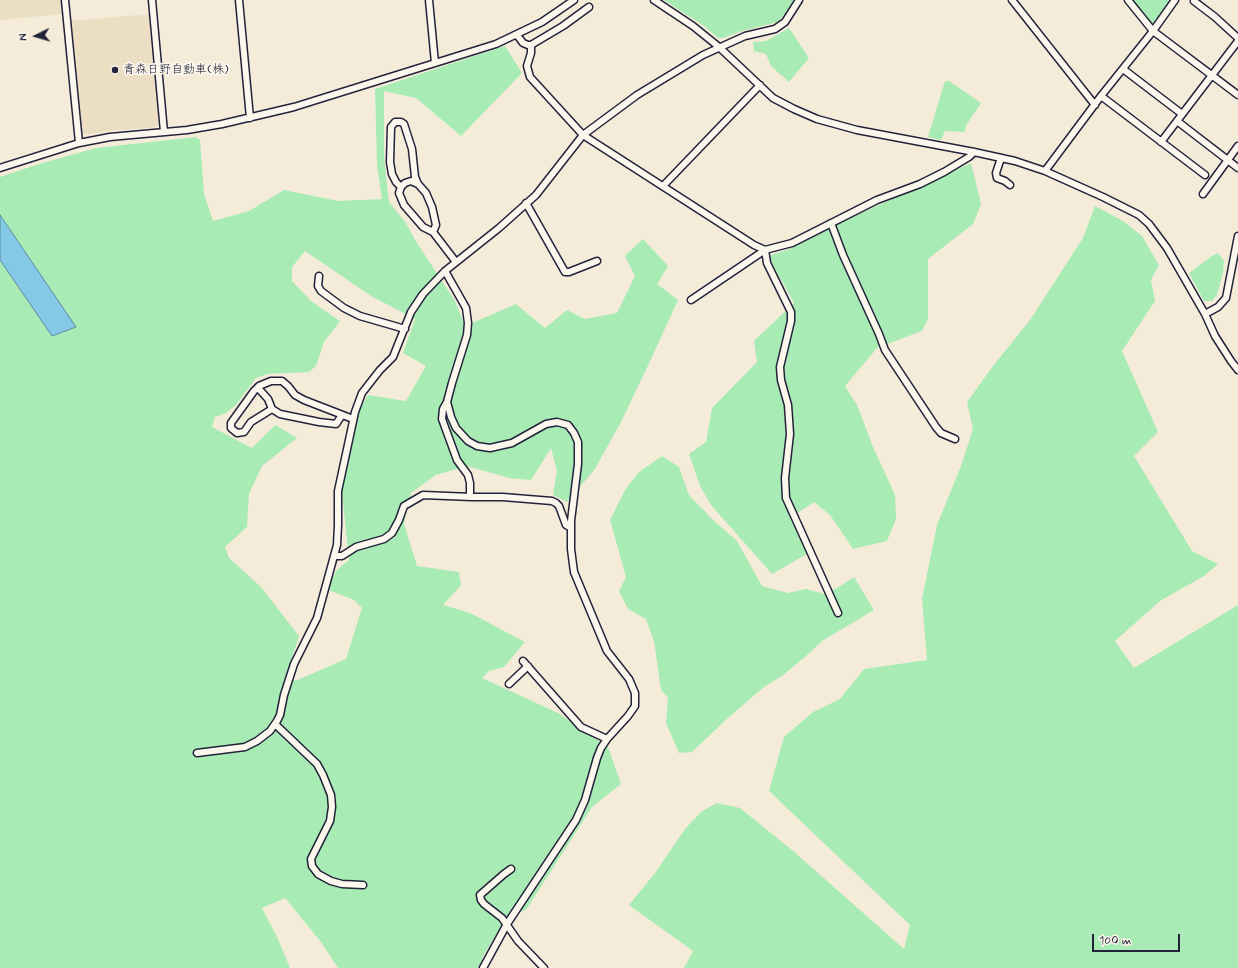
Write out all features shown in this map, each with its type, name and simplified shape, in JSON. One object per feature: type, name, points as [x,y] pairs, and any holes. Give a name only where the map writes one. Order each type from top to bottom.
[{"type":"street","points":[[65,0],[79,143]]},
{"type":"street","points":[[152,0],[164,132]]},
{"type":"street","points":[[239,0],[250,118]]},
{"type":"street","points":[[428,0],[435,63]]},
{"type":"street","points":[[0,168],[79,143],[110,137],[164,132],[222,124],[294,107],[496,44],[542,22],[574,0]]},
{"type":"street","points":[[654,0],[693,26],[719,47],[773,98],[794,109],[817,119],[857,130],[974,152],[1045,171],[1128,208],[1149,224],[1167,248],[1205,314],[1215,336],[1238,370]]},
{"type":"street","points":[[197,753],[245,747],[257,741],[270,731],[280,715],[284,695],[294,664],[316,618],[337,545],[338,491],[353,419],[362,393],[380,370],[393,357],[411,312],[423,294],[456,262],[499,228],[536,195],[583,136],[637,95],[703,55],[745,36],[775,29],[785,22],[799,0]]},
{"type":"street","points":[[1012,0],[1094,105]]},
{"type":"street","points":[[1128,0],[1153,31],[1238,95]]},
{"type":"street","points":[[1045,171],[1094,105],[1153,31],[1175,0]]},
{"type":"street","points":[[1194,1],[1215,17],[1238,38]]},
{"type":"street","points":[[517,35],[523,43],[528,46],[531,45],[563,26],[589,7]]},
{"type":"street","points":[[1161,142],[1238,41]]},
{"type":"street","points":[[531,45],[531,52],[527,66],[530,77],[583,136],[754,245],[765,250]]},
{"type":"street","points":[[1123,69],[1182,114]]},
{"type":"street","points":[[663,186],[760,85]]},
{"type":"street","points":[[1101,96],[1205,175]]},
{"type":"street","points":[[1177,121],[1238,168]]},
{"type":"street","points":[[401,187],[396,182],[392,174],[390,162],[390,127],[395,122],[401,122],[404,124],[412,149],[414,177],[426,193],[432,207],[436,224],[433,232]]},
{"type":"street","points":[[1203,194],[1238,146]]},
{"type":"street","points":[[691,300],[765,250],[792,243],[809,236],[877,200],[920,184],[944,172],[969,157],[974,152]]},
{"type":"street","points":[[1001,158],[996,173],[997,178],[1010,185]]},
{"type":"street","points":[[418,184],[411,181],[405,183],[401,187],[399,193],[404,206],[423,227],[433,232],[456,262]]},
{"type":"street","points":[[526,203],[566,272],[597,261]]},
{"type":"street","points":[[831,223],[843,255],[885,350],[936,427],[941,432],[955,440]]},
{"type":"street","points":[[1205,314],[1218,307],[1226,298],[1238,236]]},
{"type":"street","points":[[765,250],[767,263],[791,312],[791,321],[780,367],[781,380],[788,405],[790,434],[785,478],[786,498],[838,613]]},
{"type":"street","points":[[446,271],[466,308],[468,322],[467,335],[447,402],[443,409],[442,419],[457,460],[468,475],[470,483],[470,497]]},
{"type":"street","points":[[318,276],[318,286],[321,291],[344,308],[360,316],[404,329]]},
{"type":"street","points":[[272,409],[251,422],[244,432],[238,433],[231,428],[231,423],[258,388],[271,381],[282,381],[295,395],[304,400],[353,419]]},
{"type":"street","points":[[258,388],[268,399],[272,409],[280,414],[336,424],[342,415]]},
{"type":"street","points":[[447,402],[456,428],[468,441],[477,446],[490,448],[512,443],[546,424],[557,422],[568,425],[574,433],[578,442],[578,464],[571,528],[571,549],[574,572],[607,651],[629,679],[635,692],[635,706],[607,739],[597,758],[585,800],[576,820],[507,924],[483,968]]},
{"type":"street","points":[[334,556],[342,556],[356,547],[384,539],[392,533],[404,506],[413,499],[423,495],[503,497],[552,501],[559,506],[566,525],[571,528]]},
{"type":"street","points":[[509,684],[526,664],[581,727],[607,739]]},
{"type":"street","points":[[275,724],[317,764],[331,795],[332,807],[330,821],[311,859],[312,866],[318,874],[331,881],[342,884],[363,885]]},
{"type":"street","points":[[510,869],[480,895],[481,900],[502,918],[518,941],[544,968]]},
{"type":"shaded area","points":[[0,0],[61,0],[63,14],[0,20]]},
{"type":"shaded area","name":"青森日野自動車(株)","points":[[150,14],[159,119],[156,127],[108,131],[87,135],[81,132],[70,21]]},
{"type":"green space","points":[[664,0],[795,0],[778,22],[742,31],[723,38],[718,38],[704,26]]},
{"type":"green space","points":[[1133,0],[1170,0],[1154,23],[1150,23]]},
{"type":"green space","points":[[789,28],[809,58],[789,82],[771,66],[766,54],[754,51],[753,42],[766,41]]},
{"type":"green space","points":[[505,46],[522,73],[461,136],[416,98],[384,91],[384,158],[389,202],[406,223],[415,240],[455,301],[465,326],[516,304],[545,328],[567,310],[585,319],[617,313],[635,276],[625,256],[643,239],[668,266],[657,284],[678,300],[621,422],[595,469],[567,502],[553,495],[557,471],[551,448],[531,480],[509,478],[467,466],[436,475],[411,493],[404,524],[417,566],[459,572],[461,585],[443,605],[470,613],[525,642],[504,667],[489,671],[482,678],[558,713],[608,747],[621,784],[592,807],[526,910],[507,916],[482,958],[488,968],[338,968],[321,942],[285,898],[262,908],[278,939],[290,968],[0,968],[0,260],[52,335],[75,326],[0,215],[0,177],[96,148],[196,137],[200,140],[204,194],[213,221],[249,211],[284,190],[338,201],[382,199],[377,165],[375,89]],"holes":[[[305,251],[371,296],[415,319],[403,353],[426,366],[406,401],[368,395],[361,407],[350,436],[342,492],[349,560],[337,570],[326,589],[354,600],[362,608],[346,659],[295,681],[287,673],[299,636],[261,587],[229,558],[225,547],[247,527],[249,494],[262,466],[297,438],[275,425],[252,448],[212,427],[215,417],[226,413],[236,405],[256,378],[267,374],[309,372],[316,366],[324,342],[340,321],[311,301],[292,281],[292,267]]]},
{"type":"green space","points":[[945,81],[949,81],[981,103],[967,124],[964,132],[945,131],[941,140],[928,137]]},
{"type":"green space","points":[[971,163],[981,204],[973,224],[928,259],[928,319],[922,331],[877,348],[845,386],[857,405],[873,447],[895,495],[896,519],[887,541],[853,549],[830,515],[814,502],[790,518],[807,554],[772,574],[711,505],[700,486],[689,454],[706,442],[712,408],[757,362],[754,341],[794,303],[768,256],[787,250],[842,222]]},
{"type":"green space","points":[[1095,206],[1123,221],[1142,236],[1159,265],[1151,280],[1155,301],[1122,351],[1158,432],[1134,456],[1192,551],[1218,564],[1204,576],[1160,601],[1115,641],[1134,668],[1238,605],[1238,968],[684,968],[693,951],[629,905],[655,873],[685,829],[702,811],[717,803],[740,808],[792,850],[904,949],[910,925],[769,791],[784,737],[813,712],[840,699],[864,669],[927,660],[922,599],[937,525],[961,466],[973,429],[967,402],[993,366],[1030,320],[1083,238]]},
{"type":"green space","points":[[1218,253],[1224,261],[1223,273],[1217,295],[1212,301],[1204,301],[1189,273]]},
{"type":"green space","points":[[662,456],[679,467],[689,495],[712,519],[737,541],[762,586],[788,593],[806,589],[824,594],[854,577],[874,610],[822,641],[782,676],[764,687],[692,752],[679,753],[666,723],[668,698],[661,690],[654,641],[646,619],[628,609],[619,591],[626,577],[610,520],[625,490],[639,472]]},
{"type":"water","points":[[0,215],[76,327],[52,336],[0,260]]},
{"type":"place","name":"青森日野自動車(株)","points":[[115,70]]}]
